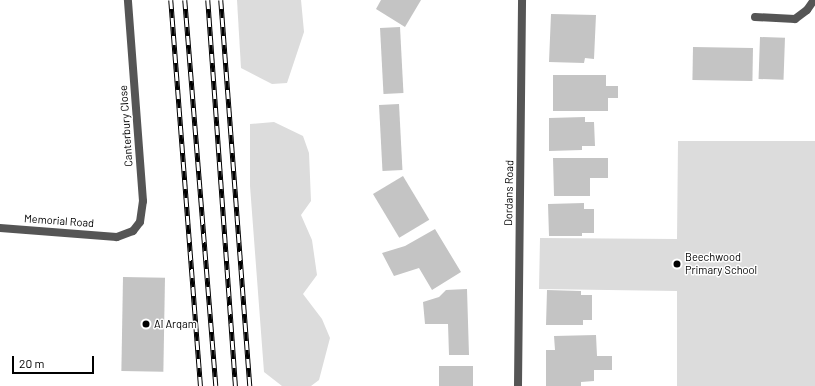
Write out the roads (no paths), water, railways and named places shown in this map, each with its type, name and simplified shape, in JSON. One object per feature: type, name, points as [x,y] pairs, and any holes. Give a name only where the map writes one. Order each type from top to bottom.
[{"type":"street","name":"Canterbury Close","points":[[117,237],[133,231],[140,222],[143,201],[128,0]]},
{"type":"street","name":"Dordans Road","points":[[518,386],[522,0]]},
{"type":"street","points":[[755,18],[795,19],[807,10],[814,0]]},
{"type":"street","name":"Memorial Road","points":[[0,228],[117,237]]},
{"type":"railway","points":[[171,0],[201,386]]},
{"type":"railway","points":[[185,0],[216,386]]},
{"type":"railway","points":[[208,0],[236,386]]},
{"type":"railway","points":[[221,0],[250,386]]},
{"type":"place","name":"Beechwood Primary School","points":[[677,264]]},
{"type":"place","name":"Al Arqam","points":[[146,324]]}]
